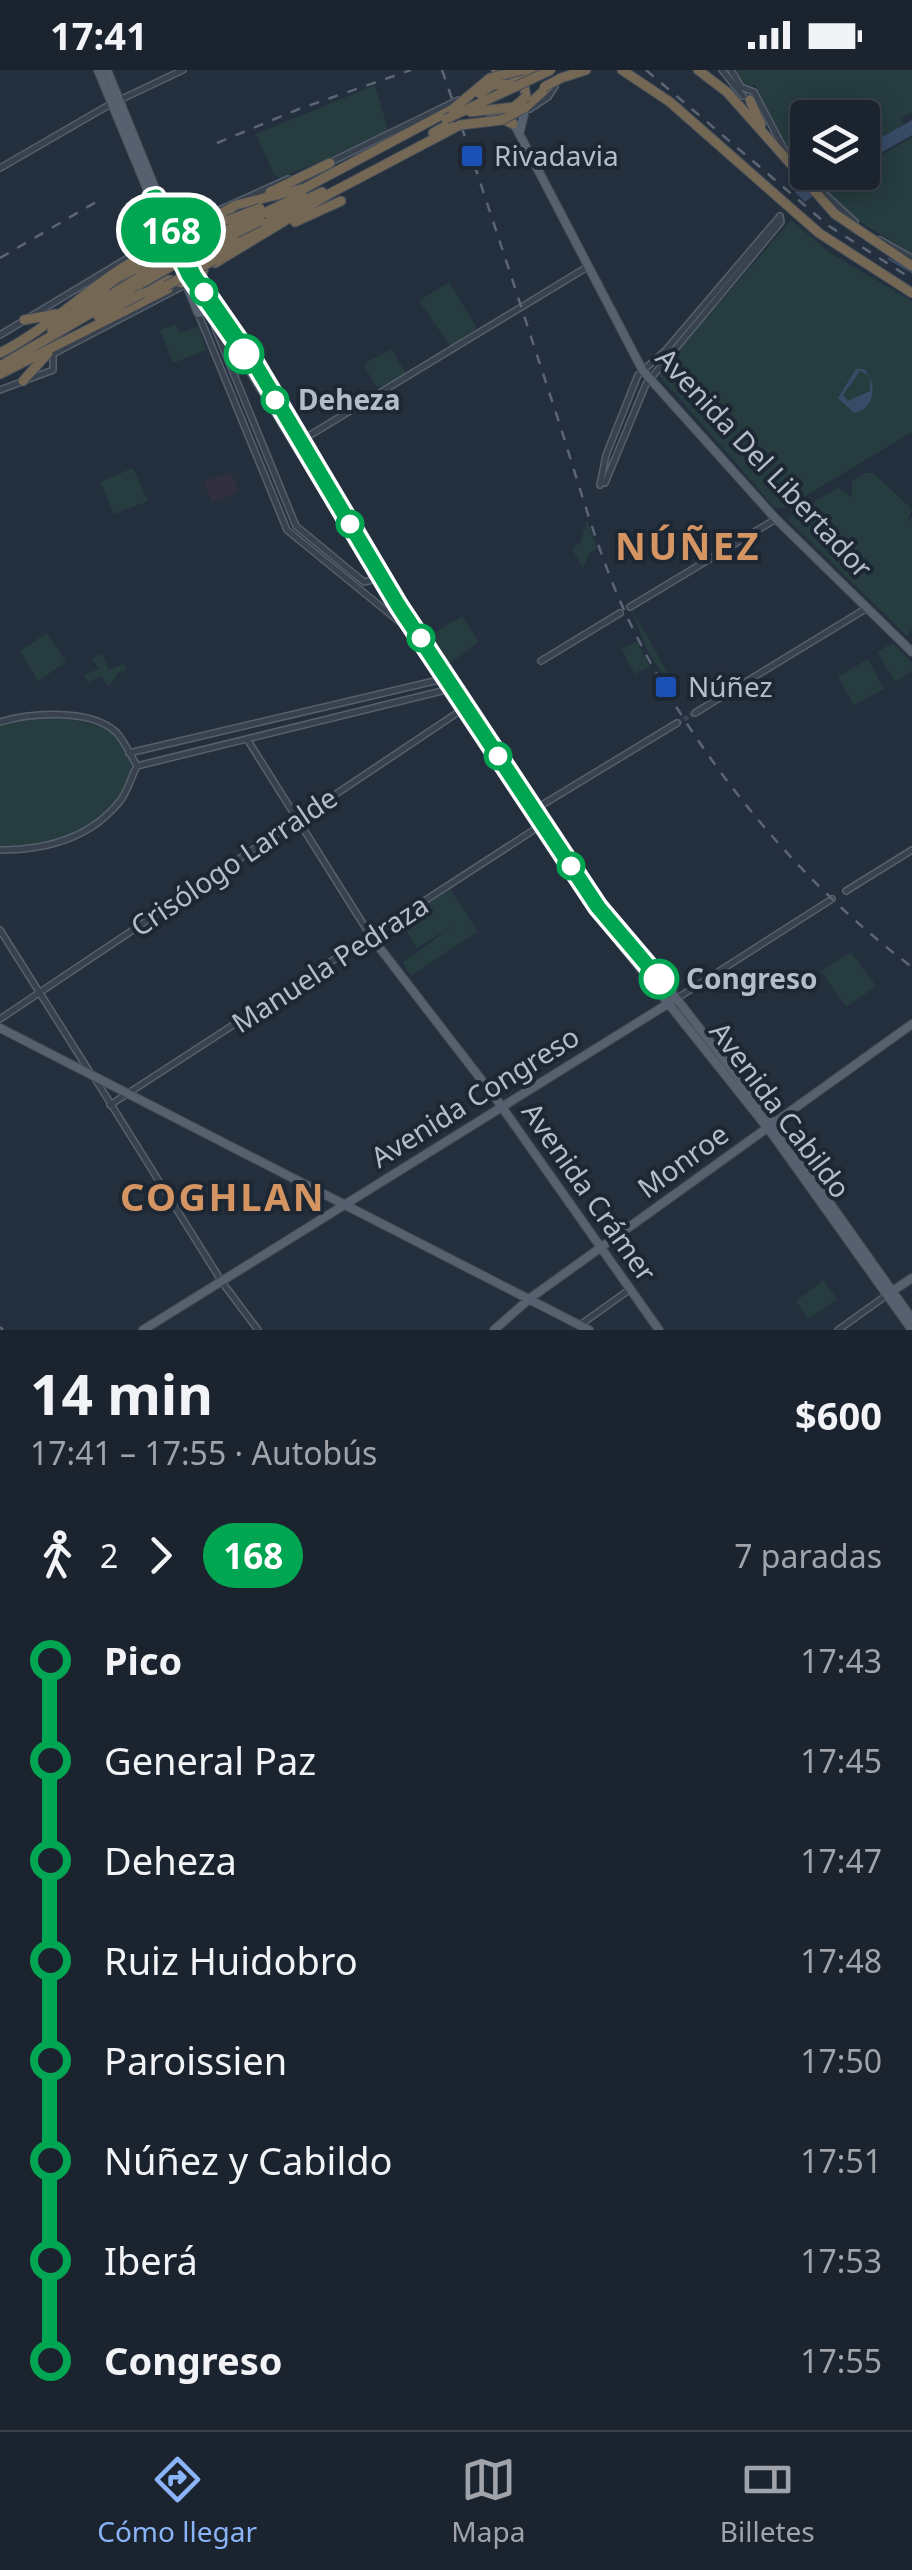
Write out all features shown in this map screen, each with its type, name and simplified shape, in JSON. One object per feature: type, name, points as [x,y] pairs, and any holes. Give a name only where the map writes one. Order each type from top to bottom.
[{"type":"highway","points":[[403,146],[416,135],[456,116],[586,70]]},
{"type":"highway","points":[[622,70],[670,102],[819,233],[912,292]]},
{"type":"highway","points":[[698,70],[711,78],[790,164]]},
{"type":"highway","points":[[403,146],[456,116],[489,78],[532,73],[555,80]]},
{"type":"highway","points":[[489,78],[489,86],[532,73]]},
{"type":"highway","points":[[214,262],[323,192],[532,73]]},
{"type":"highway","points":[[489,78],[512,77],[525,82],[518,115]]},
{"type":"highway","points":[[512,77],[523,90],[518,115]]},
{"type":"highway","points":[[489,78],[481,109],[518,115]]},
{"type":"highway","points":[[489,78],[484,102],[518,115]]},
{"type":"highway","points":[[456,116],[518,115],[555,80]]},
{"type":"highway","points":[[751,97],[768,142]]},
{"type":"highway","points":[[0,359],[102,314],[126,292],[126,275],[390,153],[456,116],[514,107],[518,115]]},
{"type":"highway","points":[[249,201],[298,191],[390,153]]},
{"type":"highway","points":[[269,233],[390,153]]},
{"type":"highway","points":[[68,329],[126,292],[249,201],[330,163]]},
{"type":"highway","points":[[263,212],[323,192]]},
{"type":"highway","points":[[818,192],[854,230],[912,266]]},
{"type":"highway","points":[[0,374],[269,233],[341,201]]},
{"type":"highway","points":[[182,251],[206,258],[237,226],[300,208]]},
{"type":"highway","points":[[52,331],[113,276],[150,253],[239,240],[237,226]]},
{"type":"highway","points":[[24,320],[48,318],[150,253]]},
{"type":"highway","points":[[78,309],[170,277],[185,284]]},
{"type":"highway","points":[[0,359],[126,292],[167,287]]},
{"type":"highway","points":[[0,359],[86,293]]},
{"type":"highway","points":[[23,381],[45,355],[96,324]]},
{"type":"main road","points":[[98,70],[182,251],[185,284],[198,314],[214,311]]},
{"type":"main road","points":[[106,70],[116,103]]},
{"type":"main road","name":"Avenida Del Libertador","points":[[489,78],[518,115],[588,266],[643,371],[776,519],[908,648]]},
{"type":"main road","name":"Avenida Cabildo","points":[[182,251],[214,311],[302,440],[449,684],[543,826],[771,1125],[912,1320]]},
{"type":"main road","name":"Avenida Cabildo","points":[[182,251],[214,311],[217,326],[407,627],[449,684]]},
{"type":"main road","points":[[908,648],[912,635]]},
{"type":"main road","name":"Avenida Cabildo","points":[[465,708],[536,808],[543,826]]},
{"type":"main road","name":"Avenida Crámer","points":[[372,938],[502,1107],[658,1330]]},
{"type":"main road","name":"Avenida Congreso","points":[[143,1330],[674,999]]},
{"type":"main road","name":"Monroe","points":[[494,1330],[600,1247],[912,1024]]},
{"type":"main road","points":[[0,1030],[342,1208],[584,1328]]},
{"type":"main road","points":[[890,1293],[912,1278]]},
{"type":"main road","name":"Avenida Cabildo","points":[[890,1293],[912,1330]]},
{"type":"street","points":[[0,168],[183,70]]},
{"type":"street","points":[[722,70],[751,97]]},
{"type":"street","points":[[730,70],[790,158]]},
{"type":"street","points":[[0,335],[24,320],[182,251],[216,210],[456,116]]},
{"type":"street","points":[[818,192],[858,225],[912,258]]},
{"type":"street","points":[[639,386],[651,379],[657,364],[780,216],[782,222],[735,272]]},
{"type":"street","points":[[302,440],[588,266]]},
{"type":"street","points":[[0,390],[53,370],[50,358],[185,284]]},
{"type":"street","points":[[198,314],[287,530],[407,627]]},
{"type":"street","points":[[217,326],[296,526],[362,580],[368,583],[377,579]]},
{"type":"street","points":[[602,484],[643,371],[657,364]]},
{"type":"street","points":[[630,607],[776,519]]},
{"type":"street","points":[[695,712],[867,608]]},
{"type":"street","points":[[541,661],[620,614]]},
{"type":"street","points":[[0,850],[44,848],[82,832],[120,801],[138,766],[449,684]]},
{"type":"street","points":[[129,753],[449,684]]},
{"type":"street","name":"Crisólogo Larralde","points":[[0,1019],[465,708]]},
{"type":"street","points":[[0,722],[62,714],[116,732],[138,766]]},
{"type":"street","points":[[536,808],[677,723]]},
{"type":"street","points":[[246,738],[372,938]]},
{"type":"street","name":"Manuela Pedraza","points":[[110,1105],[543,826]]},
{"type":"street","points":[[846,891],[912,850]]},
{"type":"street","points":[[674,999],[832,900]]},
{"type":"street","points":[[0,930],[222,1282],[258,1330]]},
{"type":"street","points":[[584,1328],[630,1290]]},
{"type":"street","points":[[838,1330],[890,1293]]},
{"type":"shaded area","points":[[230,472],[239,491],[212,502],[204,482]]},
{"type":"green space","points":[[734,70],[912,70],[912,112],[901,118],[904,125],[880,138],[880,100],[790,100],[790,151],[779,138],[755,85],[744,86]]},
{"type":"green space","points":[[375,85],[389,133],[280,178],[274,175],[256,134]]},
{"type":"green space","points":[[912,137],[912,254],[857,220],[825,190],[880,190],[880,156]]},
{"type":"green space","points":[[791,220],[830,253],[912,301],[912,432],[786,508],[774,507],[658,374]]},
{"type":"green space","points":[[449,282],[477,328],[451,347],[419,301]]},
{"type":"green space","points":[[176,324],[180,333],[199,326],[206,350],[173,363],[160,330]]},
{"type":"green space","points":[[391,349],[406,373],[385,386],[376,386],[365,368],[367,362]]},
{"type":"green space","points":[[133,468],[148,501],[114,514],[100,482]]},
{"type":"green space","points":[[865,473],[873,473],[912,509],[907,521],[912,518],[912,629],[907,636],[787,519],[838,487],[852,497],[852,482]]},
{"type":"green space","points":[[587,519],[597,548],[589,554],[583,568],[572,549],[581,542]]},
{"type":"green space","points":[[632,610],[669,675],[677,698],[647,650]]},
{"type":"green space","points":[[462,616],[479,642],[446,666],[427,637]]},
{"type":"green space","points":[[47,633],[66,662],[38,681],[20,651]]},
{"type":"green space","points":[[637,641],[650,666],[635,674],[621,649]]},
{"type":"green space","points":[[893,643],[912,663],[912,671],[895,682],[877,652]]},
{"type":"green space","points":[[102,654],[109,670],[124,664],[127,670],[118,673],[109,687],[102,677],[88,682],[84,675],[99,669],[92,658]]},
{"type":"green space","points":[[868,659],[884,689],[854,705],[838,677]]},
{"type":"green space","points":[[35,717],[83,721],[111,732],[125,744],[131,758],[130,773],[115,802],[76,834],[48,843],[0,848],[0,724]]},
{"type":"green space","points":[[450,889],[478,931],[411,976],[402,963],[453,926],[417,948],[402,925],[382,934]]},
{"type":"green space","points":[[851,952],[876,986],[846,1007],[821,971]]},
{"type":"green space","points":[[824,1280],[837,1299],[808,1319],[796,1301]]},
{"type":"water","points":[[912,120],[912,135],[880,153],[880,138]]},
{"type":"water","points":[[798,190],[822,190],[805,202],[795,192]]},
{"type":"water","points":[[856,369],[864,369],[869,375],[860,371],[843,395],[848,401],[870,391],[870,378],[872,395],[866,406],[854,413],[838,398]]},
{"type":"waterway","points":[[889,259],[912,272]]},
{"type":"tunnel","points":[[677,723],[695,713]]},
{"type":"railway","points":[[217,143],[411,70]]},
{"type":"railway","points":[[442,70],[592,528],[637,637],[691,729],[756,817],[831,898],[912,967]]},
{"type":"railway","points":[[646,70],[829,226],[912,279]]},
{"type":"railway","points":[[0,258],[96,202]]},
{"type":"railway","points":[[0,1327],[3,1330]]},
{"type":"bus line","name":"168","points":[[244,354],[189,275],[166,235],[152,198],[156,197],[194,276],[230,333],[244,346],[398,605],[598,907],[659,979]]},
{"type":"place","name":"Rivadavia","points":[[472,156]]},
{"type":"place","name":"Deheza","points":[[275,400]]},
{"type":"place","name":"Núñez","points":[[666,687]]},
{"type":"place","name":"Congreso","points":[[659,979]]},
{"type":"district","name":"NÚÑEZ","points":[[688,547]]},
{"type":"district","name":"COGHLAN","points":[[223,1198]]}]
